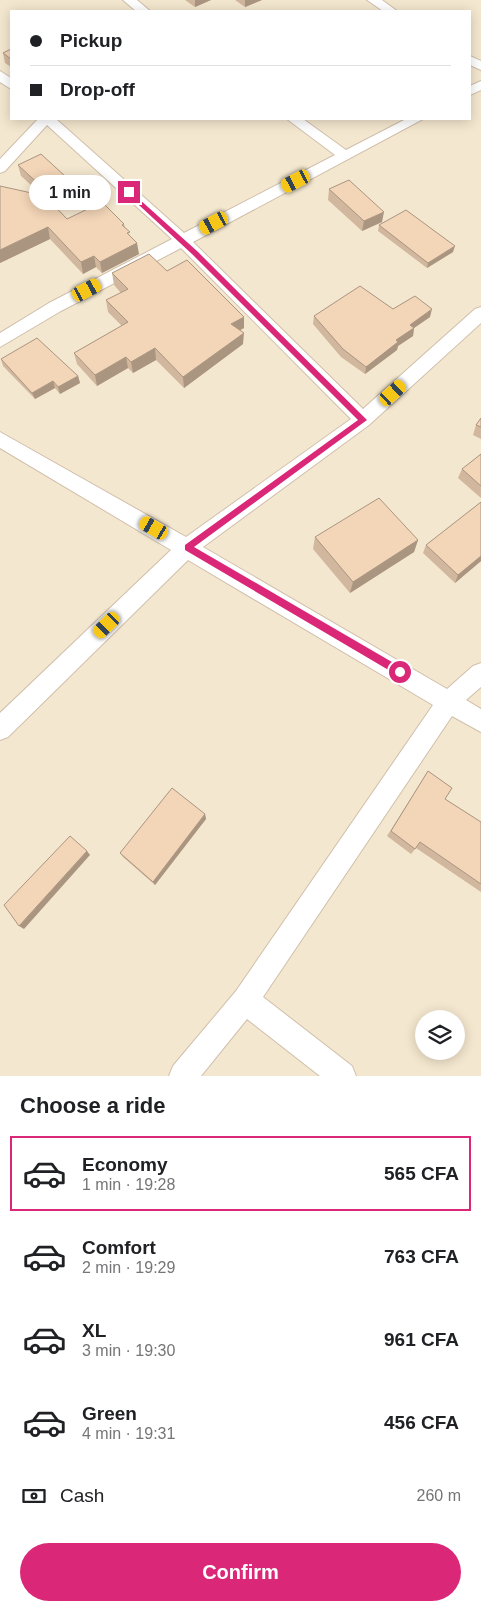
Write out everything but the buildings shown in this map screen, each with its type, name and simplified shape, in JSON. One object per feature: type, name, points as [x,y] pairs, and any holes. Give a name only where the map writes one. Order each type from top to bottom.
[{"type":"street","points":[[129,0],[143,10]]},
{"type":"street","points":[[373,0],[389,10]]},
{"type":"street","points":[[0,75],[10,84]]},
{"type":"street","points":[[0,168],[46,120]]},
{"type":"street","points":[[48,120],[182,240],[363,420]]},
{"type":"street","points":[[295,120],[344,155]]},
{"type":"street","points":[[0,341],[55,307],[414,120]]},
{"type":"street","points":[[0,729],[188,548],[363,420],[481,314]]},
{"type":"street","points":[[0,439],[481,721]]},
{"type":"street","points":[[183,1076],[245,1000],[449,701],[481,673]]},
{"type":"street","points":[[245,1000],[342,1076]]},
{"type":"shaded area","points":[[0,0],[481,0],[481,1076],[0,1076]]},
{"type":"route","points":[[129,192],[182,240],[363,420],[188,548],[400,672]]}]
